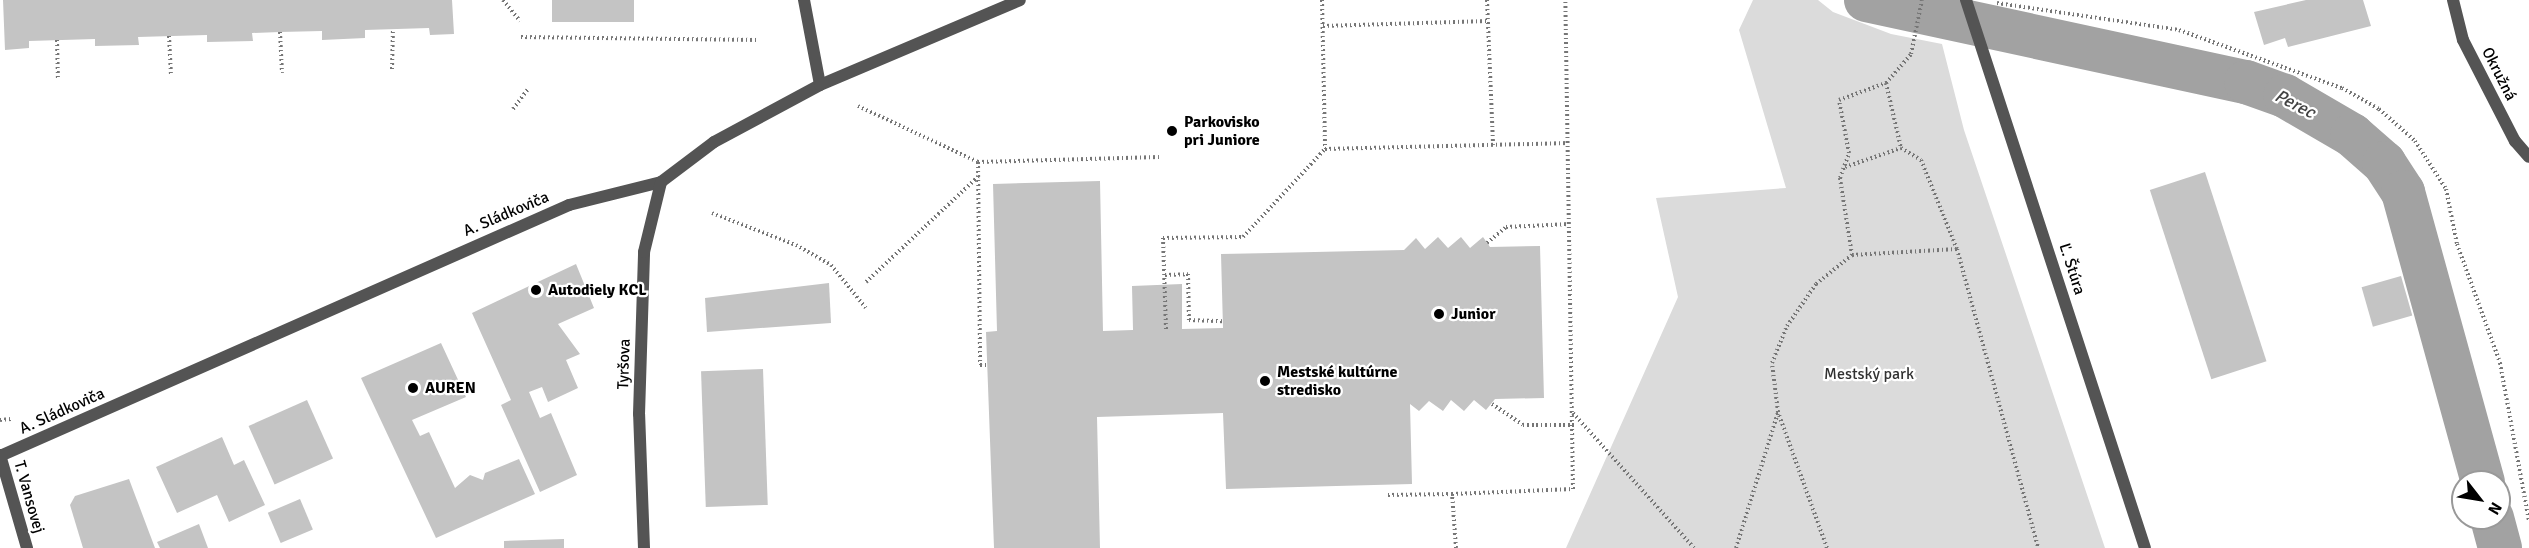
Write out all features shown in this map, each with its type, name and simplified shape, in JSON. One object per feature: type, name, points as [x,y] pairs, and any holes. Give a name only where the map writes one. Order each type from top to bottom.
[{"type":"street","points":[[804,0],[820,85]]},
{"type":"street","name":"A. Sládkoviča","points":[[0,455],[551,212],[661,182],[714,142],[820,85],[848,71],[1020,0]]},
{"type":"street","name":"Okružná","points":[[2453,0],[2463,40],[2515,141],[2529,157]]},
{"type":"street","name":"Ľ. Štúra","points":[[1967,4],[2145,548]]},
{"type":"street","name":"Tyršova","points":[[644,548],[639,414],[644,252],[661,182]]},
{"type":"street","name":"T. Vansovej","points":[[0,455],[27,548]]},
{"type":"path","points":[[503,0],[520,21]]},
{"type":"path","points":[[1166,329],[1164,238],[1243,237],[1325,149],[1322,0]]},
{"type":"path","points":[[1487,0],[1493,145]]},
{"type":"path","points":[[1388,495],[1573,489],[1574,425],[1565,0]]},
{"type":"path","points":[[1852,255],[1840,178],[1849,153],[1839,100],[1886,83],[1911,54],[1922,0]]},
{"type":"path","points":[[1984,0],[2179,30],[2342,88],[2379,109],[2415,141],[2446,189],[2457,244],[2500,363],[2529,520]]},
{"type":"path","points":[[1323,26],[1488,21]]},
{"type":"path","points":[[392,69],[393,29]]},
{"type":"path","points":[[280,32],[282,73]]},
{"type":"path","points":[[169,36],[171,76]]},
{"type":"path","points":[[521,37],[758,40]]},
{"type":"path","points":[[57,40],[58,80]]},
{"type":"path","points":[[1886,83],[1901,148],[1921,160],[1957,249],[2038,548]]},
{"type":"path","points":[[513,109],[528,89]]},
{"type":"path","points":[[858,105],[978,162],[1159,157]]},
{"type":"path","points":[[1325,149],[1568,143]]},
{"type":"path","points":[[1845,167],[1901,148]]},
{"type":"path","points":[[978,162],[980,365],[986,364]]},
{"type":"path","points":[[866,282],[978,177]]},
{"type":"path","points":[[712,213],[796,245],[831,266],[866,308]]},
{"type":"path","points":[[1488,243],[1506,227],[1569,224]]},
{"type":"path","points":[[1827,548],[1778,412],[1772,363],[1787,326],[1816,284],[1852,255],[1957,249]]},
{"type":"path","points":[[1165,274],[1188,274],[1189,320],[1223,321]]},
{"type":"path","points":[[1492,404],[1523,425],[1574,425]]},
{"type":"path","points":[[1573,412],[1694,548]]},
{"type":"path","points":[[1736,548],[1778,412]]},
{"type":"path","points":[[1452,494],[1456,548]]},
{"type":"green space","name":"Mestský park","points":[[1753,0],[1818,0],[1833,12],[1891,34],[1942,44],[1964,130],[2105,548],[1566,548],[1678,297],[1656,198],[1786,188],[1739,30]]},
{"type":"building","points":[[3,0],[452,0],[454,34],[430,35],[429,28],[365,30],[365,38],[322,40],[322,31],[252,33],[253,41],[207,42],[207,35],[138,37],[139,45],[95,46],[95,39],[29,41],[29,48],[5,50]]},
{"type":"building","points":[[552,0],[634,0],[634,22],[552,22]]},
{"type":"building","points":[[2306,0],[2363,0],[2371,26],[2288,47],[2285,38],[2264,45],[2254,12]]},
{"type":"building","points":[[2205,172],[2266,361],[2211,379],[2150,190]]},
{"type":"building","name":"Mestské kultúrne stredisko","points":[[1100,181],[1103,331],[1133,330],[1132,286],[1182,284],[1182,329],[1223,328],[1221,254],[1404,250],[1416,238],[1425,249],[1438,237],[1448,248],[1461,237],[1470,248],[1483,237],[1490,247],[1540,246],[1544,398],[1495,399],[1486,410],[1474,400],[1464,411],[1451,400],[1443,411],[1429,401],[1419,411],[1410,404],[1412,484],[1226,489],[1223,413],[1097,417],[1100,548],[994,548],[986,332],[997,331],[993,184]]},
{"type":"building","points":[[576,264],[594,308],[558,324],[580,354],[566,360],[578,388],[548,402],[542,387],[529,392],[540,418],[551,413],[577,475],[540,492],[501,405],[511,400],[472,313]]},
{"type":"building","points":[[2401,276],[2412,315],[2373,327],[2362,287]]},
{"type":"building","points":[[829,283],[831,323],[707,332],[705,298]]},
{"type":"building","points":[[441,343],[466,397],[412,420],[420,436],[429,432],[455,488],[470,475],[483,480],[485,473],[519,459],[535,494],[436,538],[361,378]]},
{"type":"building","points":[[763,369],[768,505],[706,507],[701,371]]},
{"type":"building","points":[[307,400],[333,458],[275,484],[249,426]]},
{"type":"building","points":[[222,437],[234,465],[244,460],[265,505],[229,522],[217,495],[177,513],[156,467]]},
{"type":"building","points":[[129,479],[155,548],[83,548],[70,505],[75,496]]},
{"type":"building","points":[[300,499],[313,529],[281,543],[268,513]]},
{"type":"building","points":[[199,524],[208,548],[160,548],[157,542]]},
{"type":"building","points":[[564,539],[564,548],[504,548],[504,541]]},
{"type":"waterway","name":"Perec","points":[[1866,0],[2246,82],[2285,96],[2352,135],[2384,163],[2403,192],[2480,470]]},
{"type":"waterway","name":"Perec","points":[[2495,530],[2500,548]]},
{"type":"place","name":"Parkovisko pri Juniore","points":[[1172,131]]},
{"type":"place","name":"Autodiely KCL","points":[[536,290]]},
{"type":"place","name":"Junior","points":[[1439,314]]},
{"type":"place","name":"Mestské kultúrne stredisko","points":[[1265,381]]},
{"type":"place","name":"AUREN","points":[[413,388]]}]
